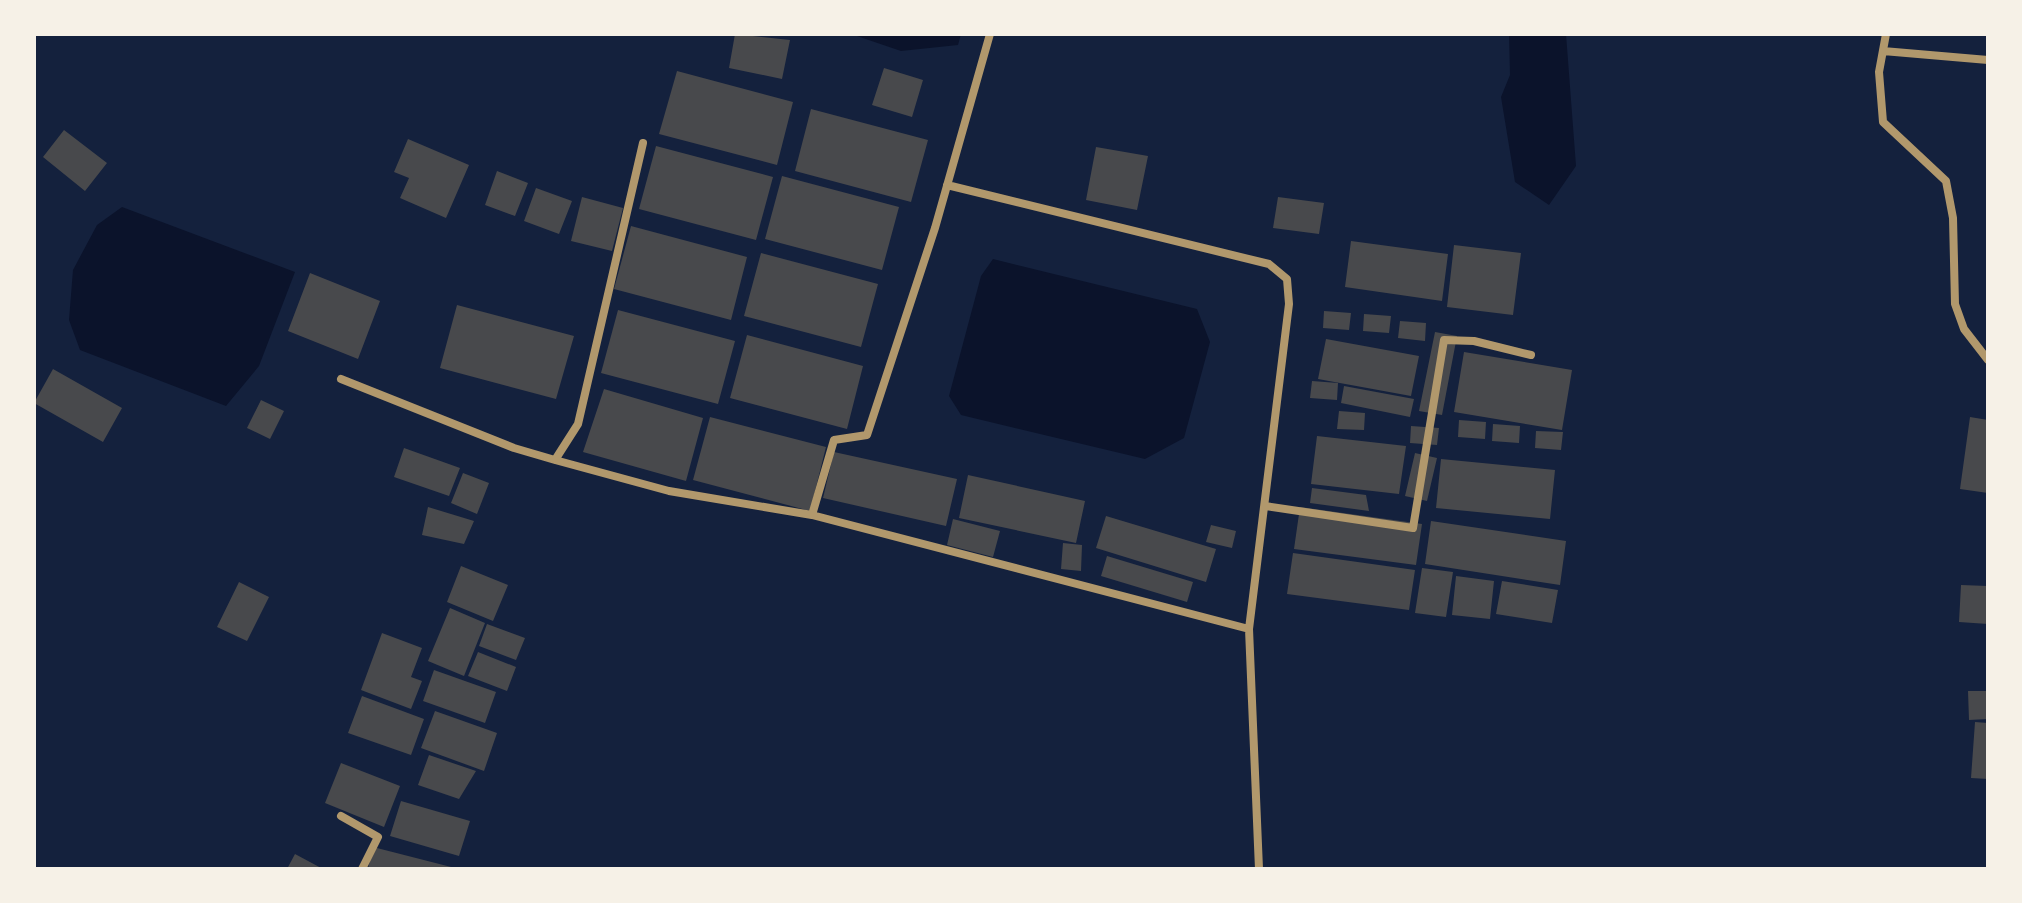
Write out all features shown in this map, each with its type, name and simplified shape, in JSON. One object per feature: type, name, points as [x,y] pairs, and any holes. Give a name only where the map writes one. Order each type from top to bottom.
[{"type":"street","points":[[812,515],[834,440],[867,435],[898,350],[990,34]]},
{"type":"street","points":[[1886,34],[1879,72],[1883,122],[1946,181],[1953,218],[1955,304],[1964,329],[1988,360]]},
{"type":"street","points":[[1883,51],[1988,60]]},
{"type":"street","points":[[555,460],[578,424],[643,143]]},
{"type":"street","points":[[947,185],[1269,264],[1287,279],[1289,304],[1249,629],[1259,869]]},
{"type":"street","points":[[1265,506],[1413,528],[1444,340],[1474,341],[1531,355]]},
{"type":"street","points":[[341,379],[514,448],[555,460],[669,491],[812,515],[1249,629]]},
{"type":"street","points":[[341,816],[378,837],[362,869]]},
{"type":"water","points":[[851,34],[961,34],[958,45],[901,51]]},
{"type":"water","points":[[1509,34],[1566,34],[1576,166],[1549,205],[1515,182],[1501,97],[1510,75]]},
{"type":"water","points":[[122,207],[295,272],[259,366],[226,406],[80,350],[69,320],[73,270],[97,225]]},
{"type":"water","points":[[993,259],[1197,309],[1210,342],[1184,438],[1145,459],[961,415],[949,396],[981,276]]},
{"type":"building","points":[[735,34],[790,40],[782,79],[729,68]]},
{"type":"building","points":[[884,68],[923,80],[912,117],[872,105]]},
{"type":"building","points":[[677,71],[793,102],[777,165],[659,134]]},
{"type":"building","points":[[811,109],[928,140],[911,202],[795,171]]},
{"type":"building","points":[[64,130],[107,163],[85,191],[43,157]]},
{"type":"building","points":[[408,139],[469,165],[446,218],[400,198],[409,178],[394,172]]},
{"type":"building","points":[[656,146],[773,177],[756,240],[639,209]]},
{"type":"building","points":[[1096,147],[1148,156],[1137,210],[1086,200]]},
{"type":"building","points":[[497,171],[528,183],[515,216],[485,205]]},
{"type":"building","points":[[782,176],[899,207],[882,270],[765,239]]},
{"type":"building","points":[[536,188],[572,201],[559,234],[524,221]]},
{"type":"building","points":[[582,197],[623,208],[612,251],[571,241]]},
{"type":"building","points":[[1278,197],[1324,203],[1319,234],[1273,228]]},
{"type":"building","points":[[631,226],[747,257],[731,320],[614,289]]},
{"type":"building","points":[[1351,241],[1448,254],[1442,301],[1345,287]]},
{"type":"building","points":[[1454,245],[1521,253],[1513,315],[1447,307]]},
{"type":"building","points":[[761,253],[878,284],[861,347],[744,316]]},
{"type":"building","points":[[310,273],[380,301],[358,359],[288,331]]},
{"type":"building","points":[[457,305],[574,336],[556,399],[440,368]]},
{"type":"building","points":[[618,310],[735,341],[718,404],[601,373]]},
{"type":"building","points":[[1324,311],[1351,313],[1349,330],[1323,328]]},
{"type":"building","points":[[1364,314],[1391,316],[1389,333],[1363,331]]},
{"type":"building","points":[[1400,321],[1426,323],[1425,341],[1398,338]]},
{"type":"building","points":[[1435,332],[1457,336],[1442,415],[1419,411]]},
{"type":"building","points":[[747,335],[863,366],[847,429],[730,398]]},
{"type":"building","points":[[1326,339],[1419,356],[1411,396],[1318,379]]},
{"type":"building","points":[[1464,352],[1572,370],[1562,430],[1454,412]]},
{"type":"building","points":[[53,369],[122,408],[103,442],[34,403]]},
{"type":"building","points":[[1312,381],[1338,383],[1337,400],[1310,398]]},
{"type":"building","points":[[1344,386],[1414,399],[1410,417],[1341,403]]},
{"type":"building","points":[[604,389],[703,418],[686,481],[583,452]]},
{"type":"building","points":[[261,400],[284,411],[270,439],[247,428]]},
{"type":"building","points":[[1339,411],[1365,413],[1364,430],[1337,429]]},
{"type":"building","points":[[710,417],[826,447],[810,511],[693,480]]},
{"type":"building","points":[[1970,417],[1988,420],[1988,493],[1960,489]]},
{"type":"building","points":[[1459,420],[1486,422],[1485,439],[1458,437]]},
{"type":"building","points":[[1493,424],[1520,426],[1519,443],[1492,441]]},
{"type":"building","points":[[1411,426],[1439,428],[1437,445],[1410,443]]},
{"type":"building","points":[[1536,431],[1563,432],[1561,450],[1535,448]]},
{"type":"building","points":[[1317,436],[1406,446],[1399,494],[1311,484]]},
{"type":"building","points":[[404,448],[460,468],[449,496],[394,477]]},
{"type":"building","points":[[834,452],[957,479],[946,526],[823,498]]},
{"type":"building","points":[[1415,453],[1437,458],[1427,501],[1405,496]]},
{"type":"building","points":[[1441,459],[1555,470],[1550,519],[1436,508]]},
{"type":"building","points":[[463,473],[489,483],[477,514],[451,503]]},
{"type":"building","points":[[968,475],[1085,501],[1076,543],[959,518]]},
{"type":"building","points":[[1312,488],[1366,495],[1369,511],[1310,503]]},
{"type":"building","points":[[428,507],[474,521],[464,544],[422,535]]},
{"type":"building","points":[[1300,507],[1422,524],[1416,565],[1294,549]]},
{"type":"building","points":[[1106,516],[1216,549],[1206,582],[1096,548]]},
{"type":"building","points":[[953,519],[1000,531],[993,557],[947,545]]},
{"type":"building","points":[[1431,521],[1566,541],[1560,585],[1425,564]]},
{"type":"building","points":[[1211,525],[1236,531],[1232,548],[1206,542]]},
{"type":"building","points":[[1063,543],[1082,545],[1081,571],[1061,569]]},
{"type":"building","points":[[1293,553],[1415,570],[1409,610],[1287,594]]},
{"type":"building","points":[[1107,556],[1193,582],[1187,602],[1101,576]]},
{"type":"building","points":[[461,566],[508,585],[493,621],[447,602]]},
{"type":"building","points":[[1422,568],[1453,572],[1446,617],[1415,613]]},
{"type":"building","points":[[1456,576],[1494,581],[1490,619],[1452,615]]},
{"type":"building","points":[[1502,581],[1558,590],[1552,623],[1496,614]]},
{"type":"building","points":[[239,582],[269,597],[247,641],[217,627]]},
{"type":"building","points":[[1961,585],[1988,586],[1988,624],[1959,622]]},
{"type":"building","points":[[450,608],[485,623],[464,676],[428,661]]},
{"type":"building","points":[[487,624],[525,638],[516,660],[479,646]]},
{"type":"building","points":[[382,633],[422,648],[411,677],[422,681],[411,709],[361,690]]},
{"type":"building","points":[[478,652],[516,667],[507,691],[468,676]]},
{"type":"building","points":[[434,670],[496,692],[485,723],[423,701]]},
{"type":"building","points":[[1968,691],[1988,691],[1988,719],[1969,720]]},
{"type":"building","points":[[362,696],[424,719],[411,755],[348,733]]},
{"type":"building","points":[[435,711],[497,733],[484,771],[421,748]]},
{"type":"building","points":[[1975,722],[1988,723],[1988,779],[1971,778]]},
{"type":"building","points":[[429,755],[476,771],[459,799],[418,785]]},
{"type":"building","points":[[341,763],[400,786],[384,827],[325,803]]},
{"type":"building","points":[[401,801],[470,821],[459,856],[390,836]]},
{"type":"building","points":[[373,847],[455,868],[455,869],[368,869]]},
{"type":"building","points":[[295,854],[323,869],[287,869]]}]
